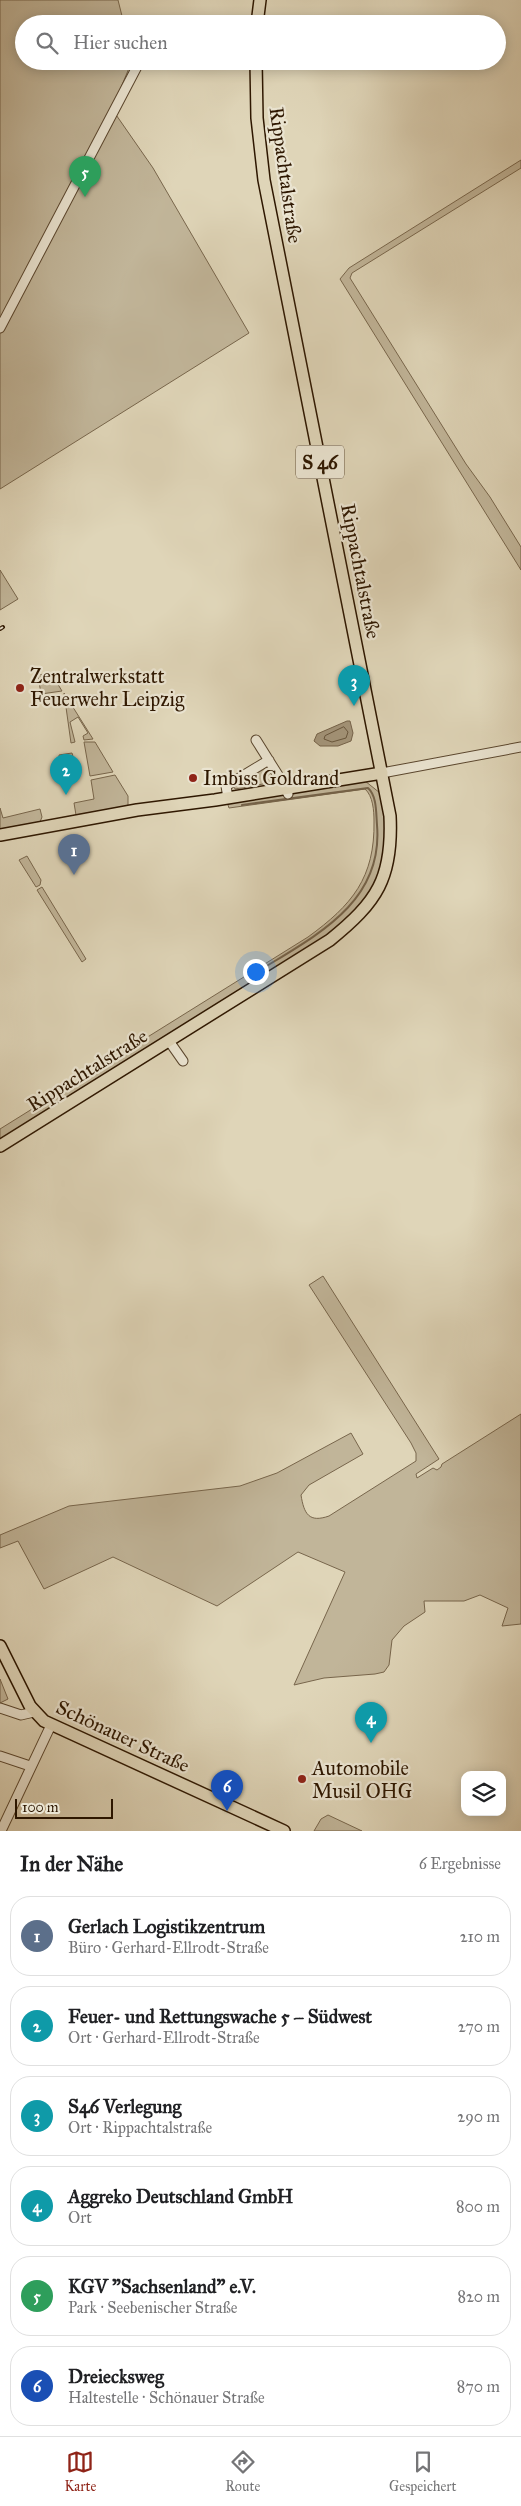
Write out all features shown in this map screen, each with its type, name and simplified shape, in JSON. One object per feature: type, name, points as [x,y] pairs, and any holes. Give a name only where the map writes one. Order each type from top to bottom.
[{"type":"main road","points":[[259,15],[260,0]]},
{"type":"main road","name":"Rippachtalstraße","points":[[0,1146],[330,940],[367,907],[379,889],[389,862],[390,816],[264,180],[257,118],[256,70]]},
{"type":"main road","points":[[0,835],[137,810],[286,791],[382,773]]},
{"type":"main road","points":[[0,1646],[34,1712]]},
{"type":"main road","name":"Schönauer Straße","points":[[34,1712],[51,1725],[284,1831]]},
{"type":"street","points":[[0,328],[135,70]]},
{"type":"street","points":[[256,740],[286,791]]},
{"type":"street","points":[[382,773],[521,747]]},
{"type":"street","points":[[228,798],[226,786],[269,760]]},
{"type":"street","name":"Rippachtalstraße","points":[[169,1041],[183,1061]]},
{"type":"street","name":"Schönauer Straße","points":[[0,1708],[21,1715],[34,1712]]},
{"type":"street","points":[[1,1831],[30,1766],[51,1725]]},
{"type":"street","points":[[0,1756],[30,1766]]},
{"type":"shaded area","points":[[0,0],[118,0],[122,15],[15,15],[15,70],[128,70],[112,109],[153,168],[249,333],[0,489]]},
{"type":"shaded area","points":[[521,160],[521,168],[352,273],[350,278],[466,464],[490,497],[521,547],[521,570],[340,279],[349,268]]},
{"type":"shaded area","points":[[0,570],[18,599],[0,610]]},
{"type":"shaded area","points":[[51,673],[62,691],[41,694],[38,675]]},
{"type":"shaded area","points":[[64,693],[93,739],[84,740],[83,736],[88,733],[78,717],[70,722],[75,742],[71,743]]},
{"type":"shaded area","points":[[84,742],[95,742],[113,772],[90,776]]},
{"type":"shaded area","points":[[72,753],[74,760],[60,763],[59,755]]},
{"type":"shaded area","points":[[269,764],[280,781],[235,789],[233,785]]},
{"type":"shaded area","points":[[115,775],[128,796],[128,806],[76,815],[74,803],[94,799],[91,780]]},
{"type":"shaded area","points":[[365,781],[380,793],[386,833],[386,847],[381,873],[376,886],[356,911],[335,931],[0,1142],[0,1129],[308,937],[337,913],[358,888],[370,859],[373,841],[373,808],[370,796],[365,789],[229,808],[227,802]]},
{"type":"shaded area","points":[[0,808],[3,818],[40,809],[42,817],[40,822],[0,829]]},
{"type":"shaded area","points":[[27,856],[41,880],[40,885],[36,887],[19,860]]},
{"type":"shaded area","points":[[42,887],[86,959],[82,962],[37,890]]},
{"type":"shaded area","points":[[323,1276],[439,1459],[416,1474],[417,1478],[433,1468],[437,1470],[442,1464],[521,1414],[521,1624],[502,1626],[508,1608],[480,1595],[464,1601],[424,1601],[425,1612],[404,1626],[392,1640],[389,1665],[384,1672],[324,1678],[294,1685],[345,1572],[298,1552],[217,1606],[113,1557],[44,1589],[18,1541],[0,1548],[0,1535],[69,1506],[240,1486],[277,1473],[351,1433],[363,1454],[309,1485],[301,1495],[306,1512],[312,1517],[322,1518],[329,1516],[416,1461],[416,1453],[411,1443],[309,1285]]},
{"type":"shaded area","points":[[0,1679],[8,1699],[0,1703]]},
{"type":"shaded area","points":[[328,1815],[362,1831],[314,1831],[321,1819]]},
{"type":"water","points":[[350,721],[353,733],[351,741],[338,746],[320,746],[314,741],[317,734]]},
{"type":"waterway","points":[[242,805],[368,788],[375,800],[377,825],[376,854],[368,878],[355,899],[338,918],[317,934],[249,977]]},
{"type":"place","name":"KGV \"Sachsenland\" e.V.","points":[[85,197]]},
{"type":"place","name":"Zentralwerkstatt Feuerwehr Leipzig","points":[[20,688]]},
{"type":"place","name":"S46 Verlegung","points":[[354,706]]},
{"type":"place","name":"Imbiss Goldrand","points":[[193,778]]},
{"type":"place","name":"Feuer- und Rettungswache 5 – Südwest","points":[[66,795]]},
{"type":"place","name":"Gerlach Logistikzentrum","points":[[74,875]]},
{"type":"place","name":"Aggreko Deutschland GmbH","points":[[371,1743]]},
{"type":"place","name":"Automobile Musil OHG","points":[[302,1779]]},
{"type":"place","name":"Dreiecksweg","points":[[227,1811]]}]
